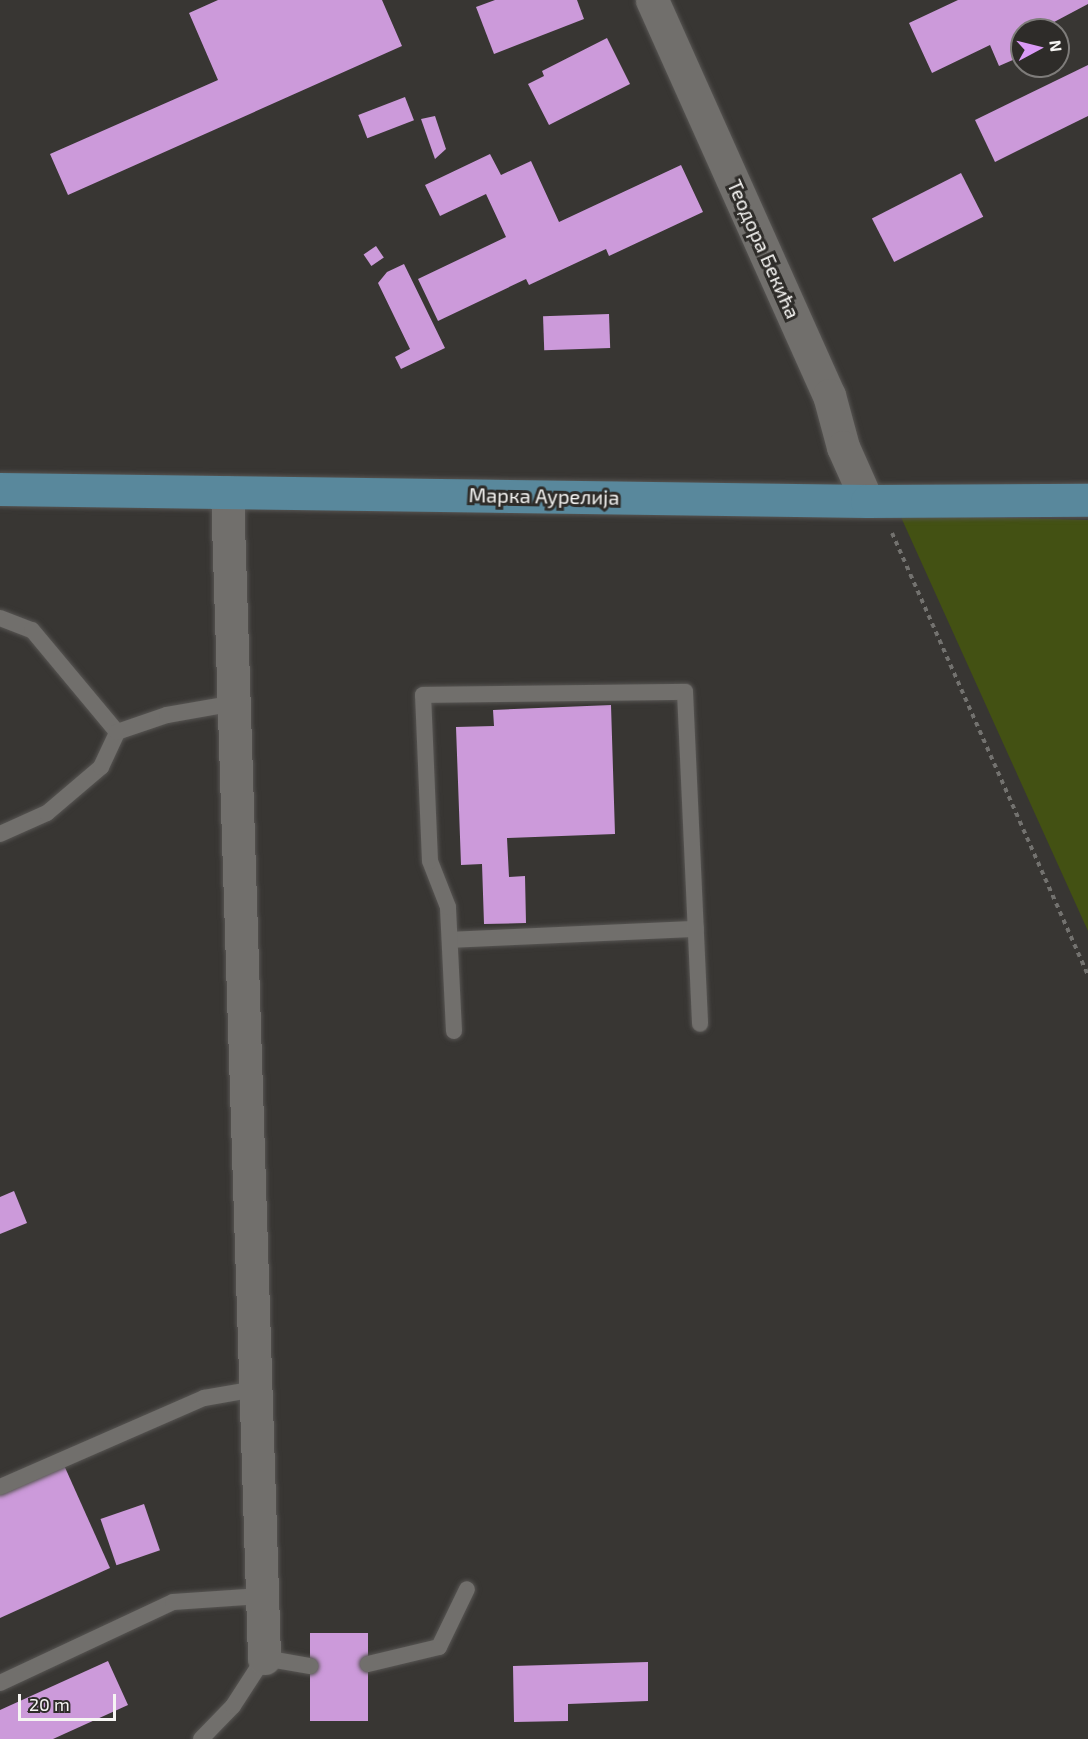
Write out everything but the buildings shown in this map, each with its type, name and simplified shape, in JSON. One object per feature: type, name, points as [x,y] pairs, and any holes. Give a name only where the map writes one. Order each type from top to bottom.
[{"type":"main road","name":"Марка Аурелија","points":[[0,489],[867,501],[1088,500]]},
{"type":"street","name":"Теодора Бекића","points":[[652,0],[829,395],[843,447],[867,501]]},
{"type":"street","points":[[227,492],[236,703],[264,1658]]},
{"type":"lane","points":[[0,618],[32,630],[117,732]]},
{"type":"lane","points":[[454,1031],[448,908],[430,861],[423,695],[685,692],[700,1024]]},
{"type":"lane","points":[[0,834],[47,813],[74,790],[100,767],[117,732],[167,716],[236,703]]},
{"type":"lane","points":[[450,940],[696,929]]},
{"type":"lane","points":[[0,1487],[204,1398],[256,1389]]},
{"type":"lane","points":[[368,1664],[440,1647],[467,1589]]},
{"type":"lane","points":[[0,1683],[173,1602],[261,1596]]},
{"type":"lane","points":[[201,1739],[233,1706],[264,1658],[310,1666]]},
{"type":"path","points":[[867,501],[896,538],[1088,976]]},
{"type":"green space","points":[[900,515],[1088,520],[1088,931]]}]
